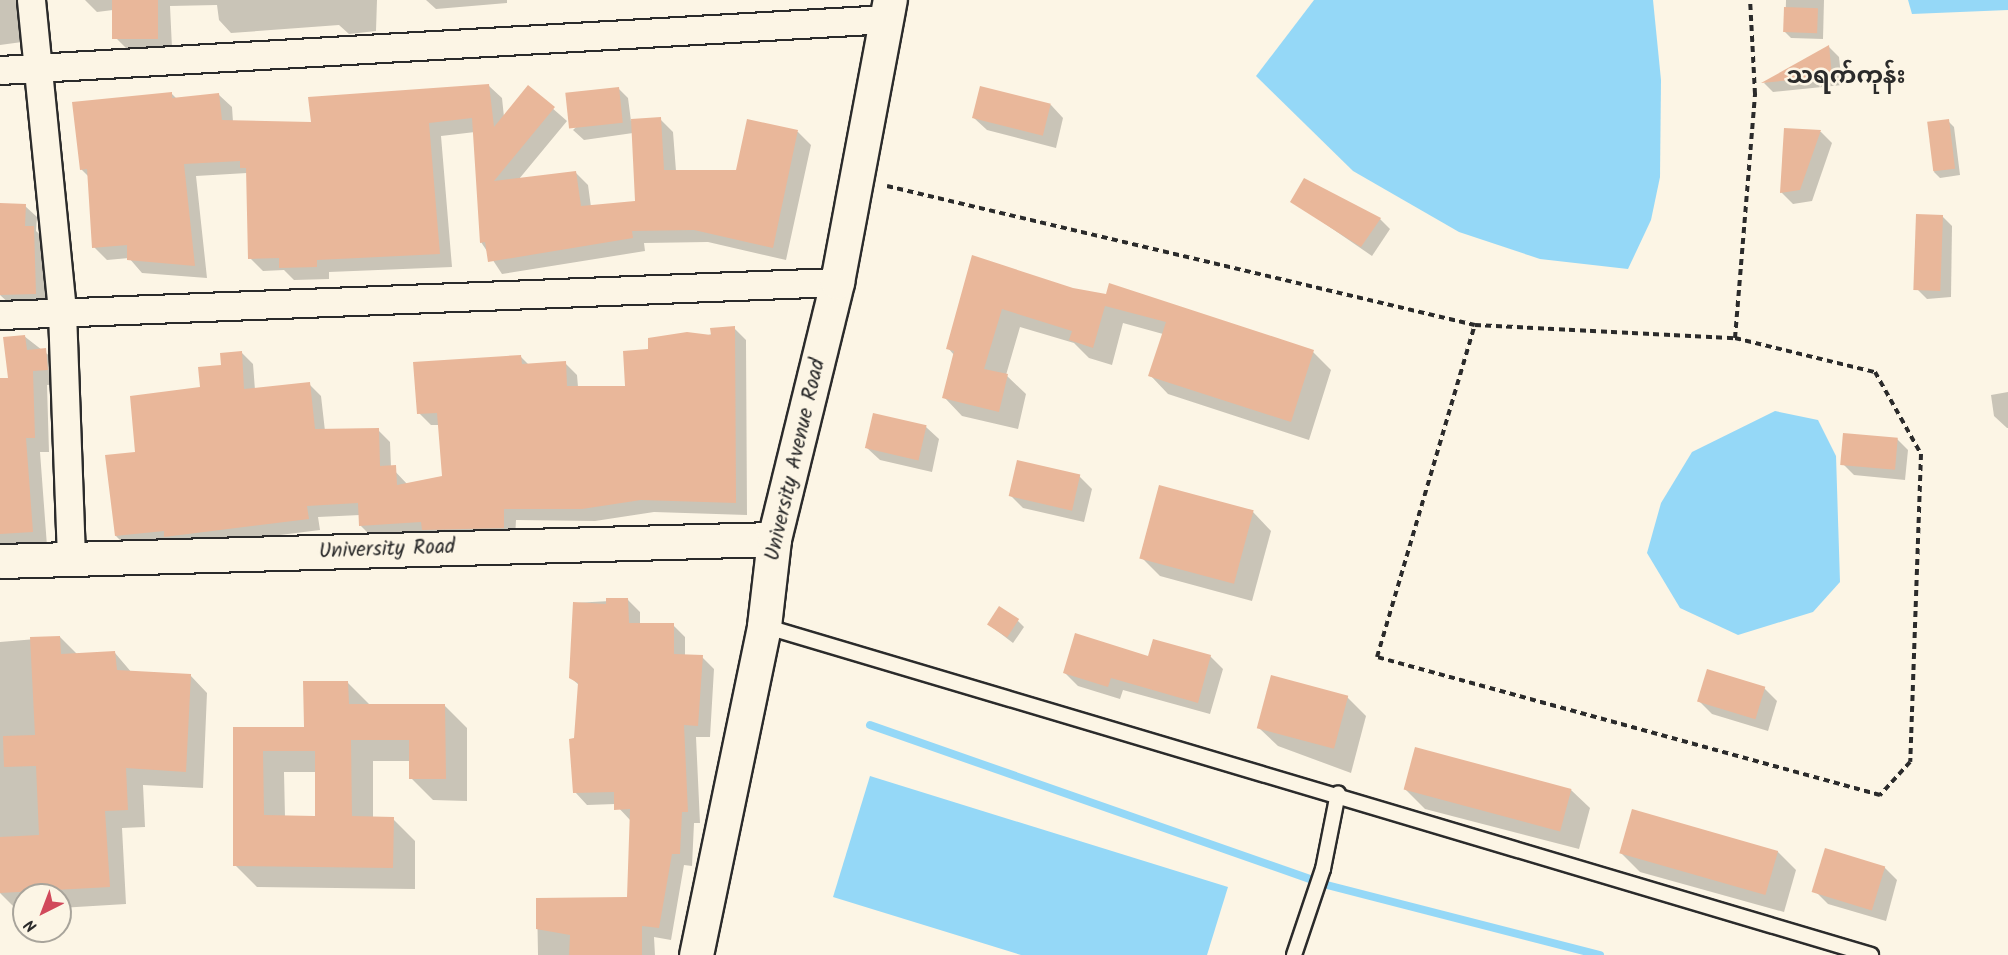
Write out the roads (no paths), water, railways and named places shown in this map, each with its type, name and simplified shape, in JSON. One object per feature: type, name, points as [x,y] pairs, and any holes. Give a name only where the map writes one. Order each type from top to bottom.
[{"type":"main road","name":"University Avenue Road","points":[[696,955],[764,626],[774,539],[837,282],[888,9]]},
{"type":"main road","name":"University Road","points":[[0,561],[774,539]]},
{"type":"street","points":[[31,0],[62,312],[71,559]]},
{"type":"street","points":[[0,70],[888,9]]},
{"type":"street","points":[[0,315],[837,282]]},
{"type":"lane","points":[[764,626],[1338,793],[1871,955]]},
{"type":"lane","points":[[1294,955],[1323,869],[1338,793]]},
{"type":"water","points":[[1314,0],[1653,0],[1661,80],[1660,177],[1651,220],[1628,269],[1540,259],[1459,232],[1353,171],[1256,76]]},
{"type":"water","points":[[1908,0],[2008,0],[2008,10],[1912,14]]},
{"type":"water","points":[[1775,411],[1818,420],[1836,456],[1840,582],[1813,612],[1738,635],[1680,608],[1647,553],[1661,503],[1692,452]]},
{"type":"water","points":[[870,776],[1228,887],[1207,955],[1021,955],[833,897]]},
{"type":"waterway","points":[[870,725],[1323,884],[1600,955]]},
{"type":"district","name":"သရက်ကုန်း","points":[[1846,77]]}]
